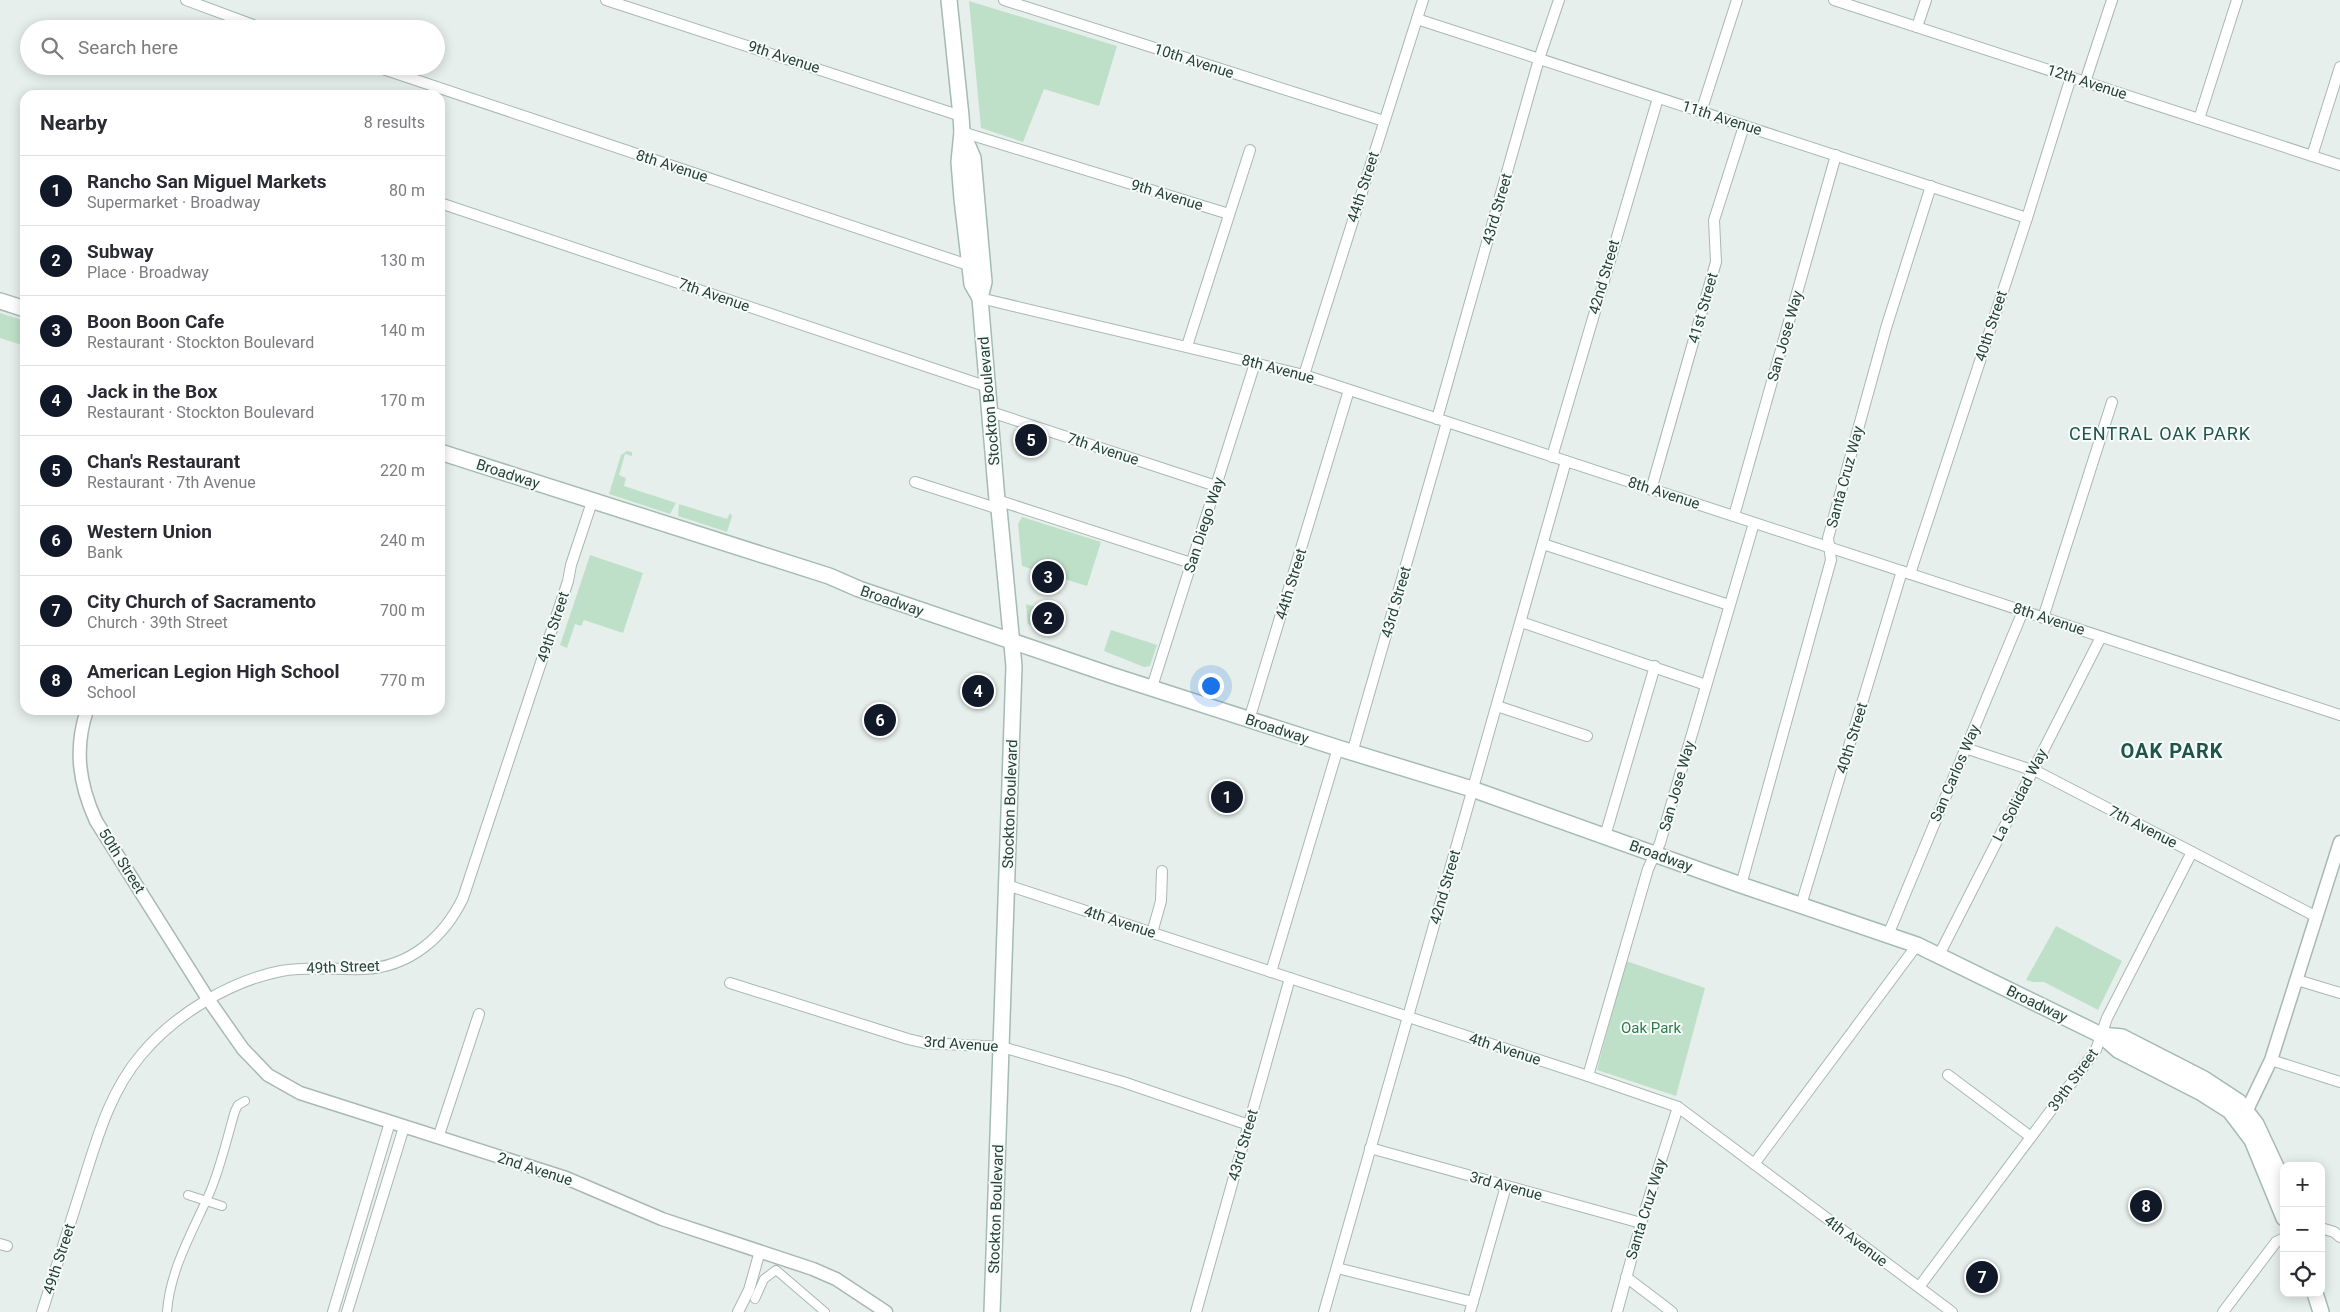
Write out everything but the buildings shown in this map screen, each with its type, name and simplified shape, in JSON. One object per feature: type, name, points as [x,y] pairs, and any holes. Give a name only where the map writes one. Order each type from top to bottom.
[{"type":"main road","name":"Stockton Boulevard","points":[[949,0],[962,132],[958,162],[972,284],[980,298]]},
{"type":"main road","name":"Stockton Boulevard","points":[[962,132],[973,158],[984,282],[980,298],[1014,666],[992,1312]]},
{"type":"main road","points":[[0,301],[20,307]]},
{"type":"main road","name":"Broadway","points":[[445,454],[829,576],[859,589],[1249,720],[1472,789],[1741,885],[1917,945],[2101,1035],[2122,1037],[2185,1068],[2230,1094],[2243,1115],[2261,1134],[2280,1175]]},
{"type":"main road","name":"Broadway","points":[[2243,1115],[2280,1208]]},
{"type":"main road","points":[[2316,1297],[2321,1312]]},
{"type":"street","points":[[186,0],[240,20]]},
{"type":"street","name":"9th Avenue","points":[[606,0],[961,116]]},
{"type":"street","name":"10th Avenue","points":[[1004,0],[1384,121]]},
{"type":"street","name":"44th Street","points":[[1304,375],[1422,0]]},
{"type":"street","name":"43rd Street","points":[[1437,419],[1539,59],[1559,0]]},
{"type":"street","points":[[1701,112],[1737,0]]},
{"type":"street","name":"12th Avenue","points":[[1834,0],[2340,165]]},
{"type":"street","points":[[1917,27],[1926,0]]},
{"type":"street","points":[[2085,82],[2112,0]]},
{"type":"street","points":[[2199,119],[2237,0]]},
{"type":"street","name":"11th Avenue","points":[[1416,19],[2027,218]]},
{"type":"street","points":[[2312,156],[2340,67]]},
{"type":"street","name":"8th Avenue","points":[[396,75],[433,90]]},
{"type":"street","name":"40th Street","points":[[1801,905],[1906,572],[2027,218],[2071,77]]},
{"type":"street","name":"8th Avenue","points":[[445,94],[971,266]]},
{"type":"street","name":"42nd Street","points":[[1552,457],[1658,98]]},
{"type":"street","name":"41st Street","points":[[1651,490],[1716,262],[1714,220],[1744,126]]},
{"type":"street","name":"9th Avenue","points":[[962,132],[1229,214]]},
{"type":"street","points":[[1187,346],[1250,150]]},
{"type":"street","name":"San Jose Way","points":[[1734,516],[1836,156]]},
{"type":"street","name":"Santa Cruz Way","points":[[1741,885],[1830,560],[1828,538],[1886,328],[1931,186]]},
{"type":"street","name":"7th Avenue","points":[[445,205],[988,387]]},
{"type":"street","name":"8th Avenue","points":[[980,298],[1304,375],[2340,715]]},
{"type":"street","name":"San Diego Way","points":[[1152,688],[1255,363]]},
{"type":"street","name":"44th Street","points":[[1249,720],[1349,390]]},
{"type":"street","points":[[2043,618],[2112,402]]},
{"type":"street","name":"7th Avenue","points":[[991,412],[1216,486]]},
{"type":"street","name":"43rd Street","points":[[1271,972],[1345,751],[1447,422]]},
{"type":"street","name":"42nd Street","points":[[1324,1312],[1566,462]]},
{"type":"street","points":[[915,482],[1192,563]]},
{"type":"street","name":"49th Street","points":[[42,1312],[102,1124],[118,1087],[129,1070],[156,1039],[208,999],[240,983],[281,971],[315,967],[366,969],[391,964],[422,949],[448,925],[463,898],[568,581],[571,565],[592,502]]},
{"type":"street","name":"San Jose Way","points":[[1588,1076],[1648,869],[1656,854],[1754,523]]},
{"type":"street","points":[[1543,544],[1729,605]]},
{"type":"street","name":"San Carlos Way","points":[[1888,935],[2023,611]]},
{"type":"street","points":[[1521,622],[1706,684]]},
{"type":"street","name":"La Solidad Way","points":[[1939,955],[2101,637]]},
{"type":"street","points":[[1605,836],[1655,666]]},
{"type":"street","points":[[1498,706],[1587,736]]},
{"type":"street","name":"50th Street","points":[[86,715],[80,736],[79,755],[80,774],[88,804],[96,821],[208,999]]},
{"type":"street","name":"7th Avenue","points":[[1965,748],[2032,770],[2317,917]]},
{"type":"street","points":[[2243,1115],[2271,1060],[2340,842]]},
{"type":"street","name":"39th Street","points":[[1919,1287],[2096,1050],[2107,1018],[2192,852]]},
{"type":"street","points":[[1152,933],[1162,901],[1162,871]]},
{"type":"street","name":"4th Avenue","points":[[1007,885],[1678,1107],[1952,1312]]},
{"type":"street","points":[[1754,1164],[1917,945]]},
{"type":"street","name":"43rd Street","points":[[1196,1312],[1290,978]]},
{"type":"street","points":[[2297,980],[2340,994]]},
{"type":"street","name":"3rd Avenue","points":[[730,983],[908,1039],[925,1043],[1002,1047],[1123,1082],[1249,1125]]},
{"type":"street","name":"2nd Avenue","points":[[208,999],[243,1049],[268,1075],[300,1093],[566,1178],[662,1219],[813,1269],[836,1279],[886,1312]]},
{"type":"street","points":[[438,1138],[479,1014]]},
{"type":"street","points":[[2271,1060],[2340,1082]]},
{"type":"street","points":[[1948,1075],[2031,1137]]},
{"type":"street","points":[[168,1312],[171,1284],[187,1240],[223,1155],[235,1111],[238,1105],[245,1101]]},
{"type":"street","name":"Santa Cruz Way","points":[[1617,1312],[1641,1223],[1678,1107]]},
{"type":"street","points":[[334,1312],[390,1122]]},
{"type":"street","points":[[347,1312],[404,1127]]},
{"type":"street","name":"3rd Avenue","points":[[1370,1148],[1641,1223]]},
{"type":"street","points":[[1337,1268],[1472,1307],[1506,1186]]},
{"type":"street","points":[[188,1195],[222,1206]]},
{"type":"street","points":[[2325,1229],[2334,1232],[2340,1237]]},
{"type":"street","points":[[2222,1312],[2276,1242],[2280,1240]]},
{"type":"street","points":[[738,1312],[749,1290],[760,1251]]},
{"type":"street","points":[[755,1299],[764,1279],[776,1270],[825,1312]]},
{"type":"street","points":[[1626,1277],[1672,1312]]},
{"type":"green space","points":[[969,1],[1117,46],[1099,106],[1044,89],[1023,142],[981,128]]},
{"type":"green space","points":[[0,313],[20,319],[20,344],[0,338]]},
{"type":"green space","points":[[627,451],[632,452],[632,456],[625,454],[619,475],[626,478],[624,486],[676,503],[670,514],[609,494],[621,455]]},
{"type":"green space","points":[[679,504],[727,519],[730,513],[732,516],[727,532],[678,516]]},
{"type":"green space","points":[[1022,517],[1101,542],[1087,586],[1022,566],[1018,524]]},
{"type":"green space","points":[[590,555],[643,573],[623,633],[584,620],[581,626],[575,624],[567,648],[560,645]]},
{"type":"green space","points":[[1026,604],[1039,608],[1041,611],[1038,622],[1042,626],[1041,630],[1028,624]]},
{"type":"green space","points":[[1111,630],[1157,645],[1150,666],[1144,667],[1104,651]]},
{"type":"green space","points":[[2056,926],[2122,961],[2098,1010],[2044,982],[2026,980]]},
{"type":"green space","name":"Oak Park","points":[[1626,961],[1705,988],[1676,1096],[1597,1070]]},
{"type":"place","name":"Chan's Restaurant","points":[[1031,440]]},
{"type":"place","name":"Boon Boon Cafe","points":[[1048,577]]},
{"type":"place","name":"Subway","points":[[1048,618]]},
{"type":"place","name":"Jack in the Box","points":[[978,691]]},
{"type":"place","name":"Western Union","points":[[880,720]]},
{"type":"place","name":"Rancho San Miguel Markets","points":[[1227,797]]},
{"type":"place","name":"American Legion High School","points":[[2146,1206]]},
{"type":"place","name":"City Church of Sacramento","points":[[1982,1277]]},
{"type":"district","name":"CENTRAL OAK PARK","points":[[2160,434]]},
{"type":"district","name":"OAK PARK","points":[[2172,751]]}]
